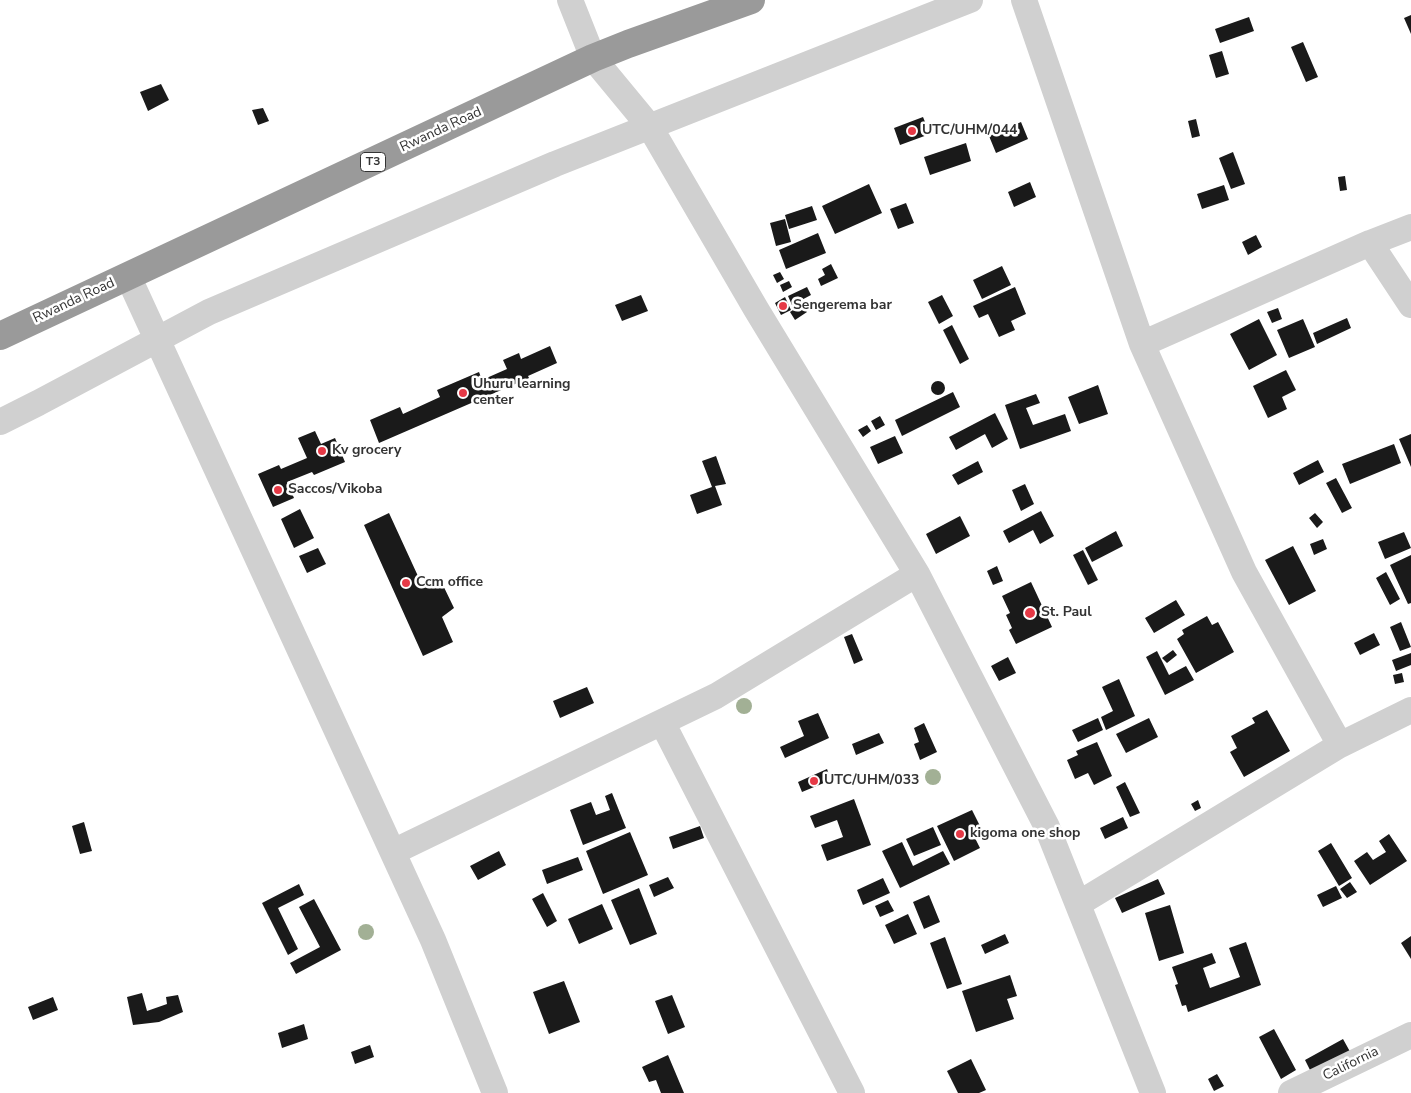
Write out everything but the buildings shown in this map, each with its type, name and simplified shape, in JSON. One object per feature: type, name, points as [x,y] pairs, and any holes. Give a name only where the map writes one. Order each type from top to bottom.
[{"type":"highway","name":"Rwanda Road","points":[[0,336],[593,58],[751,0]]},
{"type":"street","points":[[570,0],[593,58],[650,127],[756,309],[917,574],[1047,827],[1153,1093]]},
{"type":"street","points":[[0,422],[227,304],[555,164],[970,0]]},
{"type":"street","points":[[1024,0],[1142,344],[1244,572],[1340,745]]},
{"type":"street","points":[[1142,344],[1370,242],[1411,227]]},
{"type":"street","points":[[1370,242],[1411,305]]},
{"type":"street","points":[[128,276],[433,940],[495,1093]]},
{"type":"street","points":[[393,852],[716,696],[917,574]]},
{"type":"street","points":[[1078,904],[1340,745],[1411,710]]},
{"type":"street","points":[[662,722],[852,1093]]},
{"type":"street","name":"California","points":[[1291,1093],[1411,1035]]},
{"type":"place","name":"UTC/UHM/044","points":[[912,131]]},
{"type":"place","name":"Sengerema bar","points":[[783,306]]},
{"type":"place","name":"Uhuru learning center","points":[[463,393]]},
{"type":"place","name":"Kv grocery","points":[[322,451]]},
{"type":"place","name":"Saccos/Vikoba","points":[[278,490]]},
{"type":"place","name":"Ccm office","points":[[406,583]]},
{"type":"place","name":"St. Paul","points":[[1030,613]]},
{"type":"place","name":"UTC/UHM/033","points":[[814,781]]},
{"type":"place","name":"kigoma one shop","points":[[960,834]]}]
